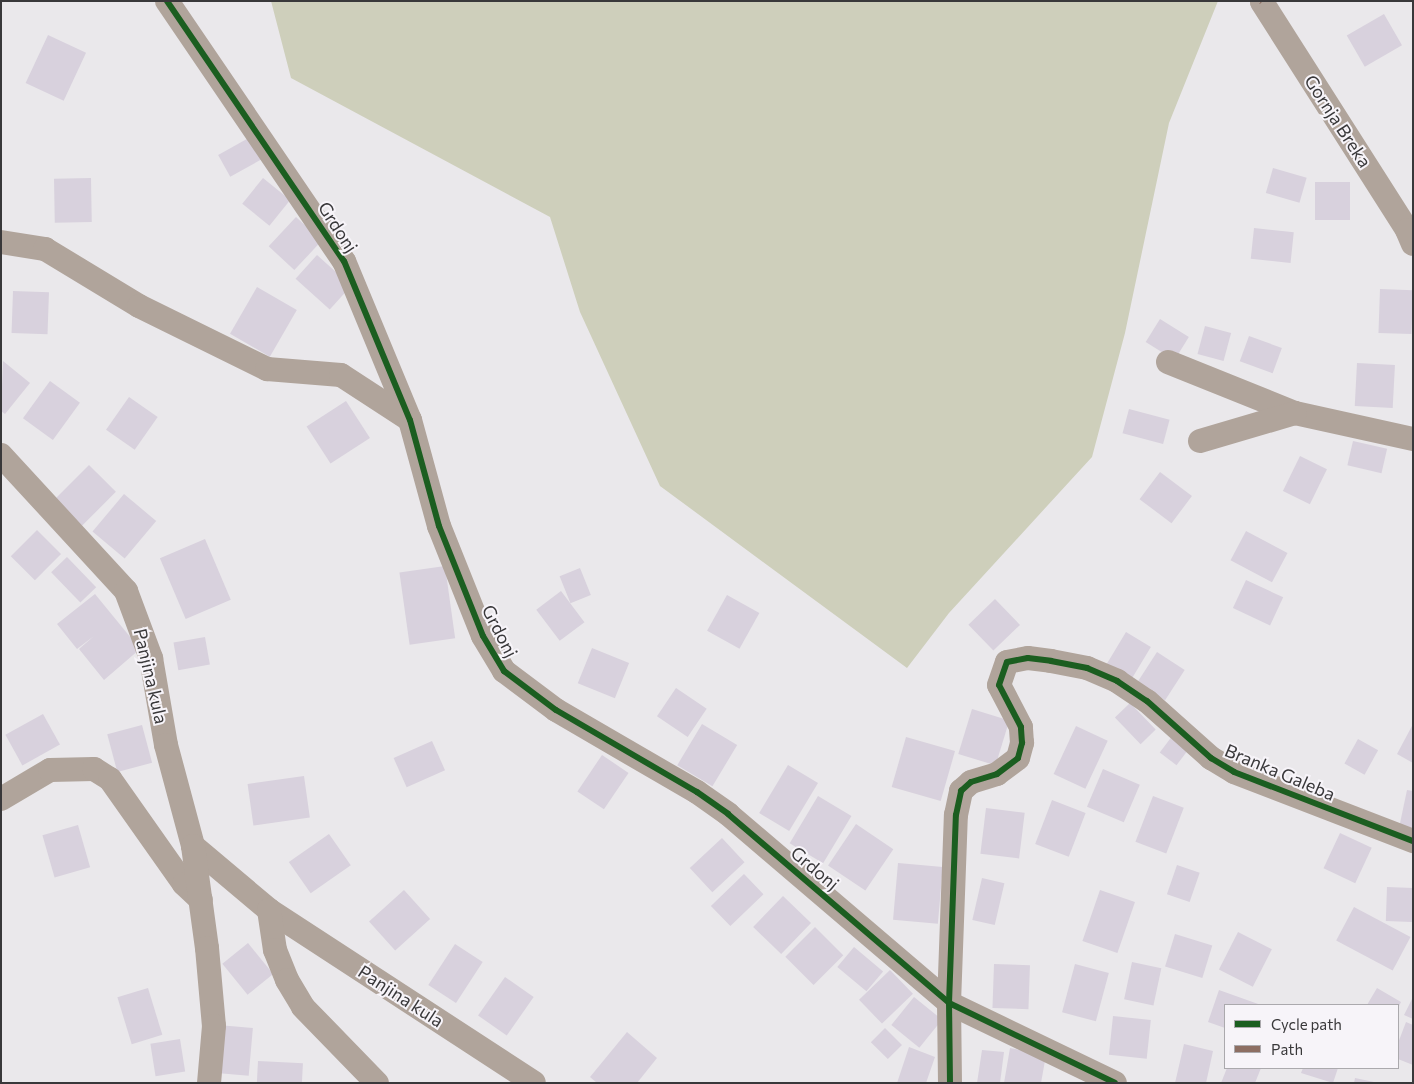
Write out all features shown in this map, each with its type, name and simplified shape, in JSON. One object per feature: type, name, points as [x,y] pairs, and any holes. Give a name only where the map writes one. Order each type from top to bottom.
[{"type":"street","name":"Grdonj","points":[[167,1],[344,261],[410,420],[439,526],[483,636],[504,671],[556,710],[697,792],[728,814],[948,1002],[1115,1083]]},
{"type":"street","name":"Gornja Breka","points":[[1264,1],[1262,2],[1411,234]]},
{"type":"street","points":[[1,242],[45,249],[139,306],[267,369],[341,375],[410,420]]},
{"type":"street","points":[[1168,362],[1295,413],[1413,439]]},
{"type":"street","points":[[1200,441],[1295,413]]},
{"type":"street","name":"Panjina kula","points":[[1,455],[126,591],[151,658],[166,746],[193,846],[269,910],[534,1083]]},
{"type":"street","name":"Branka Galeba","points":[[948,1002],[956,815],[961,791],[970,782],[1010,765],[1018,758],[1022,743],[1021,727],[999,686],[1007,662],[1028,658],[1051,661],[1087,668],[1117,681],[1147,701],[1211,758],[1234,772],[1413,841]]},
{"type":"street","points":[[1,799],[50,770],[94,769],[110,778],[184,884],[201,900]]},
{"type":"street","points":[[193,846],[201,900],[214,1026],[209,1083]]},
{"type":"street","points":[[269,910],[275,950],[287,980],[303,1007],[377,1083]]},
{"type":"street","points":[[948,1002],[950,1083]]},
{"type":"green space","points":[[271,1],[1218,1],[1169,123],[1125,333],[1092,457],[949,613],[907,668],[660,486],[580,312],[550,217],[291,78]]},
{"type":"building","points":[[1384,14],[1402,45],[1365,67],[1347,36]]},
{"type":"building","points":[[48,35],[86,53],[64,101],[26,83]]},
{"type":"building","points":[[254,135],[266,157],[230,177],[218,155]]},
{"type":"building","points":[[1273,168],[1307,178],[1299,203],[1266,193]]},
{"type":"building","points":[[91,178],[92,222],[55,223],[54,179]]},
{"type":"building","points":[[263,178],[290,200],[269,226],[242,204]]},
{"type":"building","points":[[1315,182],[1350,182],[1350,220],[1315,220]]},
{"type":"building","points":[[296,217],[322,241],[294,270],[269,246]]},
{"type":"building","points":[[1254,228],[1294,232],[1291,263],[1251,259]]},
{"type":"building","points":[[317,255],[351,286],[330,310],[296,279]]},
{"type":"building","points":[[257,287],[297,310],[270,357],[230,334]]},
{"type":"building","points":[[1380,289],[1413,290],[1411,334],[1378,333]]},
{"type":"building","points":[[13,291],[49,292],[48,334],[12,333]]},
{"type":"building","points":[[1160,319],[1189,337],[1175,360],[1146,342]]},
{"type":"building","points":[[1205,326],[1231,333],[1224,361],[1197,354]]},
{"type":"building","points":[[1249,336],[1282,348],[1273,373],[1240,361]]},
{"type":"building","points":[[3,361],[30,383],[5,414],[1,411]]},
{"type":"building","points":[[1357,363],[1395,365],[1393,408],[1355,406]]},
{"type":"building","points":[[50,381],[80,403],[53,440],[23,418]]},
{"type":"building","points":[[129,397],[158,417],[135,450],[106,430]]},
{"type":"building","points":[[346,401],[370,438],[331,463],[307,427]]},
{"type":"building","points":[[1129,409],[1170,420],[1163,444],[1123,433]]},
{"type":"building","points":[[1353,441],[1387,449],[1381,473],[1347,465]]},
{"type":"building","points":[[1300,456],[1327,469],[1310,504],[1283,491]]},
{"type":"building","points":[[89,465],[116,492],[82,526],[55,499]]},
{"type":"building","points":[[1160,472],[1192,496],[1171,523],[1140,499]]},
{"type":"building","points":[[124,494],[156,521],[125,559],[93,532]]},
{"type":"building","points":[[37,530],[61,554],[35,580],[11,556]]},
{"type":"building","points":[[1246,531],[1287,553],[1272,582],[1231,560]]},
{"type":"building","points":[[205,539],[231,600],[186,619],[160,558]]},
{"type":"building","points":[[67,557],[96,587],[80,602],[51,572]]},
{"type":"building","points":[[445,566],[455,638],[410,645],[399,572]]},
{"type":"building","points":[[580,568],[591,595],[570,603],[560,576]]},
{"type":"building","points":[[1246,580],[1283,597],[1270,625],[1233,608]]},
{"type":"building","points":[[561,591],[584,622],[560,641],[536,610]]},
{"type":"building","points":[[95,594],[140,649],[104,680],[79,649],[94,636],[77,649],[57,624]]},
{"type":"building","points":[[727,595],[759,613],[739,649],[707,631]]},
{"type":"building","points":[[995,599],[1020,625],[993,651],[968,625]]},
{"type":"building","points":[[1126,632],[1151,647],[1131,680],[1106,665]]},
{"type":"building","points":[[205,637],[210,665],[178,670],[173,643]]},
{"type":"building","points":[[592,648],[629,663],[615,698],[578,683]]},
{"type":"building","points":[[1157,652],[1185,670],[1165,700],[1137,682]]},
{"type":"building","points":[[676,688],[707,709],[688,737],[657,716]]},
{"type":"building","points":[[1130,703],[1156,730],[1141,744],[1115,718]]},
{"type":"building","points":[[972,709],[1009,720],[996,765],[958,754]]},
{"type":"building","points":[[43,714],[60,745],[22,765],[5,735]]},
{"type":"building","points":[[702,724],[737,745],[712,786],[677,765]]},
{"type":"building","points":[[1413,724],[1413,763],[1397,754]]},
{"type":"building","points":[[142,725],[152,763],[117,772],[107,734]]},
{"type":"building","points":[[1076,726],[1108,741],[1085,789],[1054,774]]},
{"type":"building","points":[[1176,731],[1193,744],[1177,765],[1160,753]]},
{"type":"building","points":[[906,737],[955,751],[941,801],[892,787]]},
{"type":"building","points":[[1358,739],[1378,750],[1365,775],[1344,763]]},
{"type":"building","points":[[432,741],[445,770],[407,787],[394,758]]},
{"type":"building","points":[[602,755],[629,773],[604,809],[577,791]]},
{"type":"building","points":[[788,765],[818,783],[789,831],[759,813]]},
{"type":"building","points":[[1103,769],[1140,785],[1124,822],[1087,807]]},
{"type":"building","points":[[304,776],[310,818],[253,826],[248,784]]},
{"type":"building","points":[[1407,790],[1413,791],[1413,831],[1399,828]]},
{"type":"building","points":[[818,796],[851,816],[823,863],[790,843]]},
{"type":"building","points":[[1153,796],[1184,808],[1166,854],[1135,842]]},
{"type":"building","points":[[1052,800],[1086,813],[1069,857],[1035,844]]},
{"type":"building","points":[[986,808],[1025,813],[1019,858],[980,854]]},
{"type":"building","points":[[856,824],[893,849],[865,891],[828,865]]},
{"type":"building","points":[[78,825],[90,867],[55,877],[42,835]]},
{"type":"building","points":[[1340,833],[1372,848],[1355,883],[1324,868]]},
{"type":"building","points":[[329,834],[351,865],[311,893],[289,862]]},
{"type":"building","points":[[722,838],[745,862],[712,892],[690,868]]},
{"type":"building","points":[[898,863],[943,867],[938,924],[893,920]]},
{"type":"building","points":[[1177,865],[1200,873],[1190,902],[1167,894]]},
{"type":"building","points":[[744,874],[763,894],[730,926],[711,906]]},
{"type":"building","points":[[982,878],[1004,883],[995,925],[972,920]]},
{"type":"building","points":[[1387,887],[1413,888],[1412,922],[1386,921]]},
{"type":"building","points":[[404,890],[430,919],[395,950],[369,921]]},
{"type":"building","points":[[1100,890],[1135,902],[1117,953],[1082,941]]},
{"type":"building","points":[[783,896],[811,923],[781,954],[753,927]]},
{"type":"building","points":[[1354,907],[1411,937],[1393,971],[1336,941]]},
{"type":"building","points":[[815,927],[843,955],[814,985],[785,957]]},
{"type":"building","points":[[1238,932],[1272,949],[1253,987],[1219,969]]},
{"type":"building","points":[[1175,934],[1212,945],[1202,978],[1165,967]]},
{"type":"building","points":[[248,943],[273,974],[248,995],[222,964]]},
{"type":"building","points":[[455,944],[483,962],[456,1003],[428,985]]},
{"type":"building","points":[[854,947],[883,971],[866,991],[837,967]]},
{"type":"building","points":[[1132,962],[1161,968],[1153,1005],[1124,999]]},
{"type":"building","points":[[994,964],[1030,965],[1028,1009],[992,1008]]},
{"type":"building","points":[[1075,964],[1109,973],[1096,1021],[1062,1012]]},
{"type":"building","points":[[890,970],[913,994],[882,1024],[859,1000]]},
{"type":"building","points":[[505,977],[534,997],[507,1036],[478,1016]]},
{"type":"building","points":[[148,988],[162,1035],[132,1044],[117,997]]},
{"type":"building","points":[[1377,988],[1401,1002],[1399,1006],[1399,1004],[1368,1004]]},
{"type":"building","points":[[1219,990],[1258,1004],[1224,1004],[1224,1028],[1208,1022]]},
{"type":"building","points":[[914,997],[942,1020],[919,1048],[891,1025]]},
{"type":"building","points":[[1413,997],[1413,1019],[1404,1015]]},
{"type":"building","points":[[1113,1016],[1151,1020],[1147,1059],[1109,1055]]},
{"type":"building","points":[[1406,1022],[1413,1025],[1413,1065],[1399,1059],[1399,1040]]},
{"type":"building","points":[[218,1025],[253,1028],[249,1076],[214,1073]]},
{"type":"building","points":[[885,1028],[902,1045],[888,1059],[871,1042]]},
{"type":"building","points":[[627,1032],[657,1058],[637,1083],[597,1083],[590,1077]]},
{"type":"building","points":[[180,1039],[185,1072],[156,1076],[150,1044]]},
{"type":"building","points":[[1184,1044],[1213,1051],[1206,1083],[1175,1083]]},
{"type":"building","points":[[909,1047],[935,1057],[926,1083],[897,1083]]},
{"type":"building","points":[[1010,1048],[1046,1055],[1041,1083],[1004,1083]]},
{"type":"building","points":[[982,1050],[1004,1052],[1000,1083],[977,1083]]},
{"type":"building","points":[[258,1061],[303,1063],[302,1083],[257,1083]]},
{"type":"building","points":[[1227,1069],[1261,1069],[1255,1083],[1221,1083]]},
{"type":"building","points":[[1303,1069],[1338,1069],[1333,1083],[1301,1073]]},
{"type":"building","points":[[1355,1078],[1374,1082],[1374,1083],[1354,1083]]},
{"type":"cycle path","points":[[167,1],[344,261],[410,420],[439,526],[483,636],[504,671],[556,710],[697,792],[728,814],[949,1003],[1115,1083]]},
{"type":"cycle path","points":[[950,1083],[949,1003],[956,815],[961,791],[971,782],[997,774],[1018,758],[1022,743],[1021,727],[999,685],[1007,662],[1028,658],[1051,661],[1087,668],[1117,681],[1147,701],[1211,758],[1234,772],[1413,841]]}]
